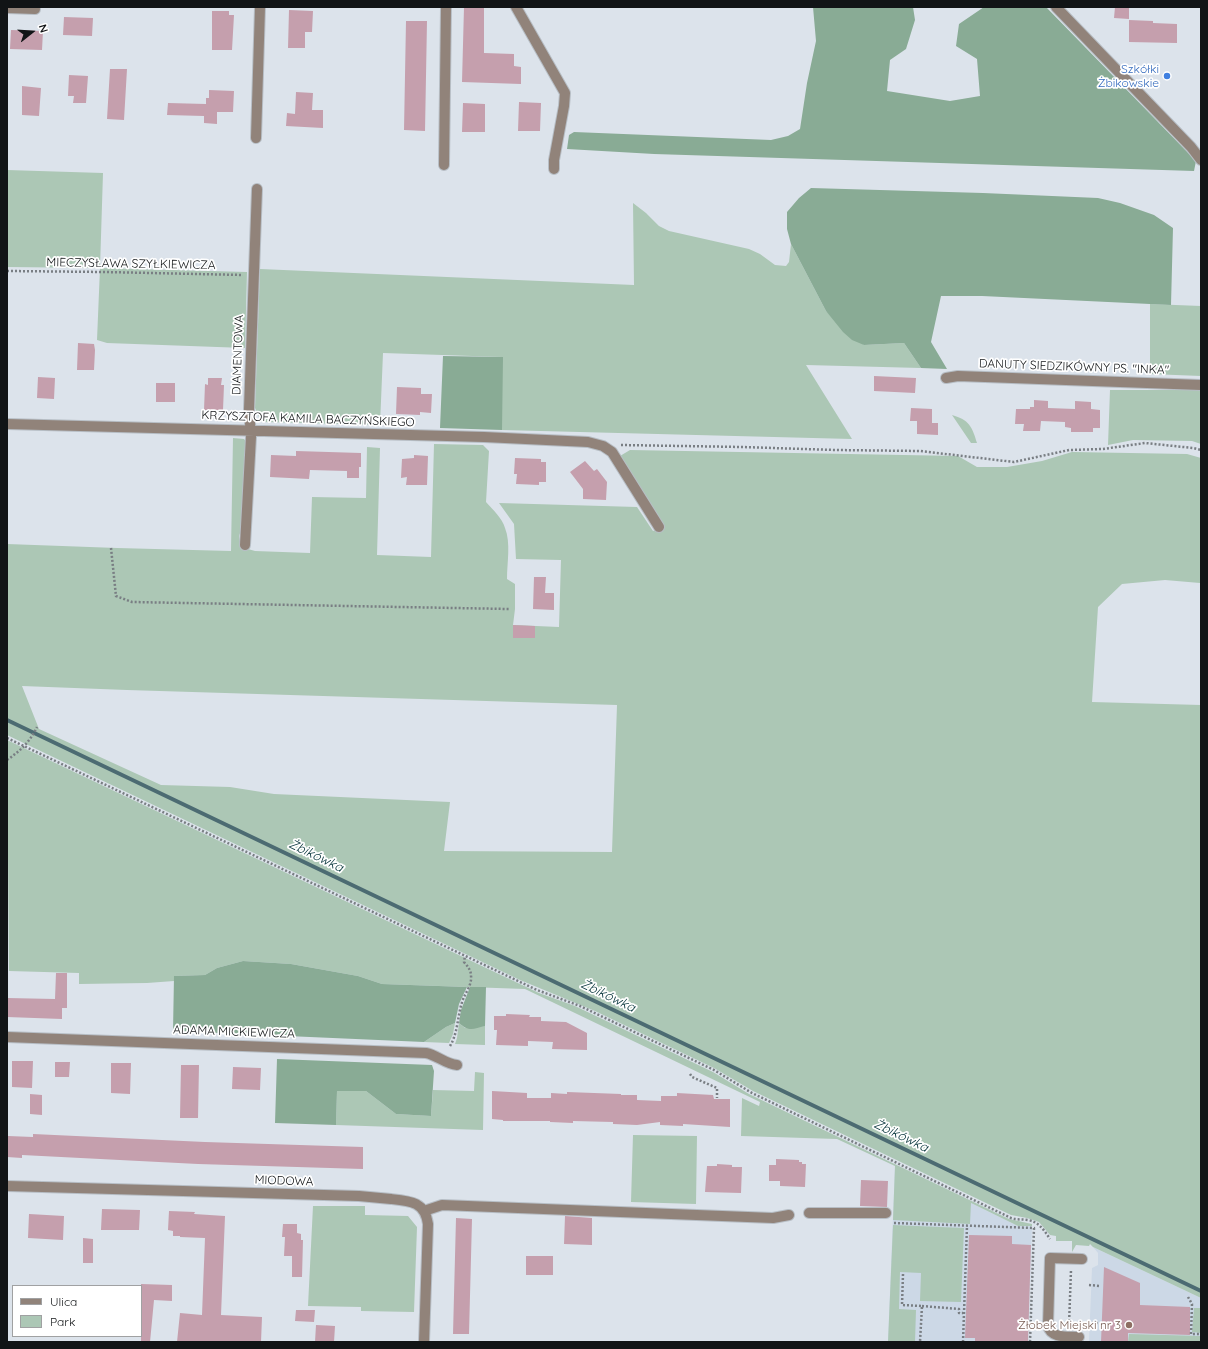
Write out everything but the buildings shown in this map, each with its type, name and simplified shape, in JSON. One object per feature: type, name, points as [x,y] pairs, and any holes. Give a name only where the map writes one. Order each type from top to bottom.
[{"type":"street","points":[[256,138],[260,7]]},
{"type":"street","points":[[444,165],[446,7]]},
{"type":"street","points":[[516,7],[565,93],[554,160],[554,169]]},
{"type":"street","points":[[1056,7],[1191,147],[1201,160]]},
{"type":"street","points":[[7,8],[35,9]]},
{"type":"street","name":"DIAMENTOWA","points":[[245,546],[251,437],[249,409],[257,189]]},
{"type":"street","name":"DANUTY SIEDZIKÓWNY PS. \"INKA\"","points":[[946,378],[958,376],[1201,385]]},
{"type":"street","name":"KRZYSZTOFA KAMILA BACZYŃSKIEGO","points":[[7,424],[484,437],[593,443],[607,448]]},
{"type":"street","points":[[607,448],[615,457],[659,527]]},
{"type":"street","name":"ADAMA MICKIEWICZA","points":[[7,1037],[426,1053],[449,1064],[457,1065]]},
{"type":"street","name":"MIODOWA","points":[[7,1186],[359,1196],[411,1201],[424,1211]]},
{"type":"street","points":[[424,1342],[428,1224],[424,1211],[442,1205],[772,1218],[789,1214]]},
{"type":"street","points":[[809,1213],[886,1213]]},
{"type":"street","points":[[1079,1337],[1055,1335],[1049,1330],[1050,1258],[1082,1259]]},
{"type":"path","name":"MIECZYSŁAWA SZYŁKIEWICZA","points":[[7,272],[76,271],[254,276]]},
{"type":"path","points":[[607,448],[616,445],[920,451],[1014,462],[1069,450],[1103,449],[1145,443],[1201,450]]},
{"type":"path","points":[[111,548],[116,596],[132,602],[509,609]]},
{"type":"path","points":[[7,760],[25,746],[32,738],[37,727]]},
{"type":"path","points":[[7,738],[537,990],[580,1006],[714,1070],[752,1093],[1011,1218],[1029,1220],[1038,1224],[1044,1229],[1050,1239]]},
{"type":"path","points":[[450,1046],[454,1036],[460,1006],[471,981],[469,967],[464,962],[465,956]]},
{"type":"path","points":[[690,1074],[692,1077],[717,1088],[717,1098]]},
{"type":"path","points":[[894,1223],[1034,1228],[1030,1342]]},
{"type":"path","points":[[962,1342],[967,1226]]},
{"type":"path","points":[[1069,1328],[1071,1266]]},
{"type":"path","points":[[903,1274],[902,1305],[959,1309],[959,1313],[963,1313]]},
{"type":"path","points":[[1089,1285],[1100,1286]]},
{"type":"path","points":[[1188,1297],[1192,1304],[1191,1334],[1201,1334]]},
{"type":"path","points":[[920,1342],[922,1306]]},
{"type":"path","points":[[1088,1322],[1098,1323]]},
{"type":"shaded area","points":[[895,1166],[1018,1226],[1032,1226],[1028,1342],[888,1342]]},
{"type":"shaded area","points":[[1093,1247],[1201,1298],[1201,1342],[1089,1342],[1092,1268],[1098,1265],[1098,1253]]},
{"type":"green space","points":[[813,7],[913,7],[915,20],[906,49],[890,60],[887,91],[950,101],[980,96],[977,59],[956,46],[959,24],[984,7],[1046,7],[1196,161],[1194,171],[654,154],[567,149],[569,135],[574,132],[771,140],[788,136],[800,129],[807,83],[816,41]]},
{"type":"green space","points":[[7,170],[103,173],[100,268],[7,267]]},
{"type":"green space","points":[[811,188],[1098,198],[1120,203],[1154,215],[1173,228],[1171,305],[982,296],[941,296],[931,342],[947,369],[921,368],[904,343],[864,345],[852,340],[843,332],[826,311],[791,244],[787,229],[787,212],[799,198]]},
{"type":"green space","points":[[633,203],[659,226],[669,231],[749,249],[760,254],[775,265],[786,266],[789,262],[791,244],[826,311],[864,345],[904,343],[921,368],[806,365],[852,439],[502,430],[502,357],[383,353],[380,425],[265,422],[259,417],[255,408],[260,269],[634,285]]},
{"type":"green space","points":[[100,268],[247,272],[245,348],[107,343],[97,340]]},
{"type":"green space","points":[[1150,304],[1201,306],[1201,376],[1150,374]]},
{"type":"green space","points":[[443,356],[503,357],[502,430],[440,428]]},
{"type":"green space","points":[[1110,390],[1201,390],[1201,444],[1192,441],[1133,440],[1108,445]]},
{"type":"green space","points":[[952,415],[969,424],[977,443],[971,443]]},
{"type":"green space","points":[[233,438],[244,439],[247,443],[243,525],[239,536],[241,547],[255,551],[310,553],[312,497],[366,498],[367,447],[380,448],[377,555],[431,557],[434,444],[483,445],[489,451],[486,502],[502,521],[508,540],[507,579],[515,584],[515,609],[513,625],[559,627],[561,560],[516,559],[514,524],[499,503],[637,507],[653,531],[663,526],[620,456],[630,450],[958,456],[977,467],[1007,467],[1042,461],[1072,452],[1187,454],[1201,458],[1201,582],[1165,580],[1122,584],[1098,607],[1092,702],[1201,705],[1201,1298],[1093,1247],[1090,1244],[1089,1246],[1076,1245],[1072,1252],[1072,1241],[1056,1241],[1056,1236],[1050,1235],[1039,1222],[1011,1215],[753,1091],[714,1068],[595,1011],[520,980],[7,735],[7,544],[231,551]],"holes":[[[22,686],[617,705],[612,852],[444,851],[450,802],[274,794],[230,787],[161,785],[39,729]]]},
{"type":"green space","points":[[7,740],[539,993],[575,1006],[713,1072],[749,1094],[1009,1219],[1032,1224],[1032,1226],[1018,1226],[971,1203],[970,1224],[893,1220],[895,1166],[837,1139],[741,1136],[742,1098],[759,1106],[760,1102],[525,989],[382,984],[358,976],[291,964],[243,961],[217,968],[205,975],[174,976],[174,981],[147,983],[79,984],[79,973],[9,971]]},
{"type":"green space","points":[[243,961],[291,964],[358,976],[382,984],[467,987],[459,1004],[455,1023],[446,1027],[424,1042],[173,1031],[174,976],[205,975],[217,968]]},
{"type":"green space","points":[[470,987],[486,987],[485,1026],[468,1029],[459,1023],[461,1010]]},
{"type":"green space","points":[[455,1023],[453,1034],[449,1043],[424,1042],[446,1027]]},
{"type":"green space","points":[[459,1023],[465,1028],[485,1026],[485,1045],[455,1044]]},
{"type":"green space","points":[[277,1059],[432,1065],[434,1071],[431,1116],[396,1114],[366,1091],[337,1091],[336,1125],[275,1123]]},
{"type":"green space","points":[[475,1072],[484,1073],[483,1130],[336,1125],[337,1091],[366,1091],[396,1114],[431,1116],[433,1090],[474,1091]]},
{"type":"green space","points":[[633,1135],[697,1136],[696,1204],[631,1202]]},
{"type":"green space","points":[[313,1206],[365,1206],[365,1215],[408,1216],[417,1227],[414,1312],[361,1311],[361,1307],[308,1306]]},
{"type":"green space","points":[[893,1225],[964,1228],[961,1302],[920,1301],[921,1273],[900,1272],[899,1309],[916,1310],[915,1342],[888,1342]]},
{"type":"green space","points":[[1194,1308],[1201,1308],[1201,1333],[1192,1332]]},
{"type":"green space","points":[[1129,1334],[1201,1336],[1201,1342],[1128,1342]]},
{"type":"waterway","name":"Żbikówka","points":[[7,720],[1201,1291]]},
{"type":"place","name":"Szkółki Żbikowskie","points":[[1167,76]]},
{"type":"place","name":"Żłobek Miejski nr 3","points":[[1129,1325]]}]
